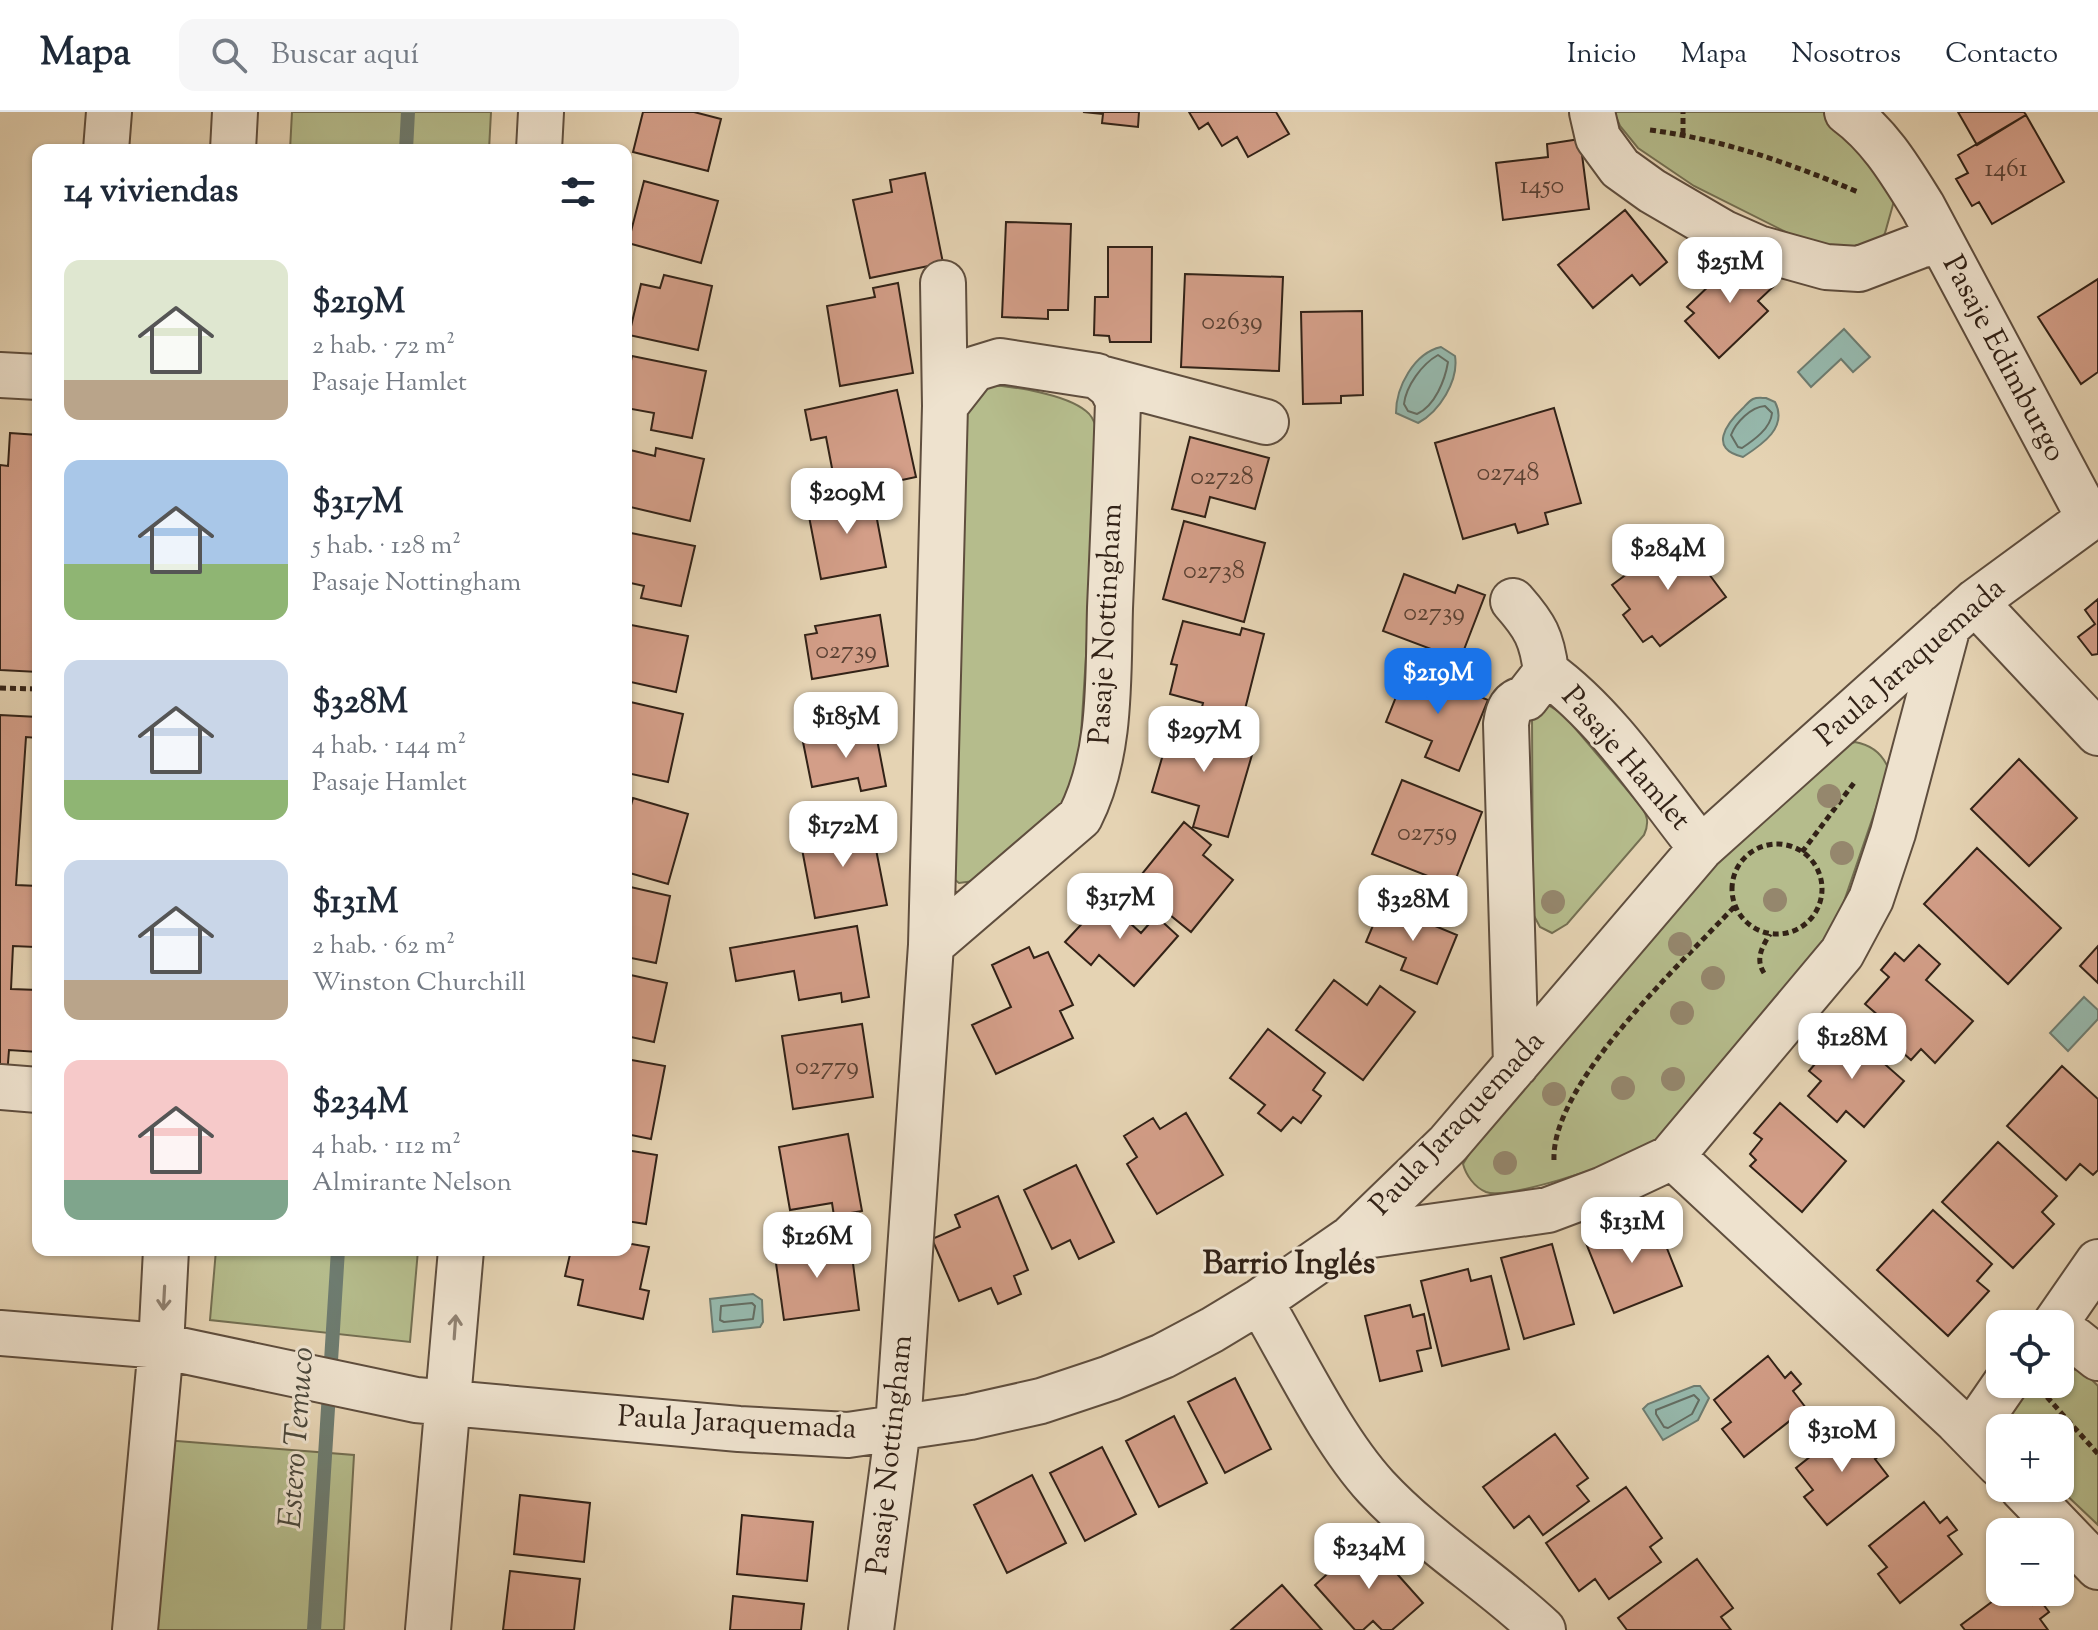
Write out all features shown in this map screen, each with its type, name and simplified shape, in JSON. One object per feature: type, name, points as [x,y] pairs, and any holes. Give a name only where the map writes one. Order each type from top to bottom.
[{"type":"street","points":[[106,144],[109,112]]},
{"type":"street","points":[[233,144],[235,112]]},
{"type":"street","points":[[539,144],[541,112]]},
{"type":"street","name":"Pasaje Edimburgo","points":[[1847,112],[1865,125],[1896,163],[1923,207],[2093,515]]},
{"type":"street","name":"Pasaje Edimburgo","points":[[1594,117],[1598,138],[1620,168],[1652,191],[1724,233],[1758,248],[1826,267],[1859,269],[1922,245],[1940,242]]},
{"type":"street","name":"Pasaje Nottingham","points":[[871,1630],[898,1427],[931,945],[945,406],[943,283]]},
{"type":"street","points":[[945,406],[974,369],[1000,361],[1050,367],[1104,379],[1266,422]]},
{"type":"street","points":[[0,375],[32,377]]},
{"type":"street","name":"Pasaje Nottingham","points":[[931,945],[1080,817],[1098,769],[1107,703],[1118,401],[1104,379]]},
{"type":"street","name":"Paula Jaraquemada","points":[[0,1333],[161,1346],[391,1395],[450,1403],[848,1435],[985,1414],[1041,1401],[1110,1378],[1163,1356],[1260,1301],[1351,1238],[1448,1144],[1701,848],[1961,614],[2093,515]]},
{"type":"street","name":"Pasaje Hamlet","points":[[1513,601],[1534,624],[1543,646],[1546,672],[1526,698],[1512,704],[1506,724],[1516,1065]]},
{"type":"street","points":[[1351,1238],[1548,1210],[1604,1189],[1672,1156],[1842,953],[1871,899],[1961,614],[2098,733]]},
{"type":"street","name":"Pasaje Hamlet","points":[[1546,672],[1592,711],[1701,848]]},
{"type":"street","points":[[0,1087],[32,1090]]},
{"type":"street","points":[[1672,1156],[1986,1451]]},
{"type":"street","points":[[135,1630],[161,1346],[166,1256]]},
{"type":"street","points":[[428,1630],[461,1256]]},
{"type":"street","points":[[2065,1310],[2098,1262]]},
{"type":"street","points":[[1260,1301],[1336,1432],[1376,1487],[1539,1629]]},
{"type":"street","points":[[2074,1339],[2098,1358]]},
{"type":"street","points":[[1986,1451],[1985,1413],[1995,1398]]},
{"type":"street","points":[[2035,1502],[2098,1567]]},
{"type":"path","points":[[1683,112],[1683,134]]},
{"type":"path","points":[[1594,117],[1683,134],[1780,160],[1859,192]]},
{"type":"path","points":[[0,688],[32,689]]},
{"type":"path","points":[[1802,852],[1854,783]]},
{"type":"path","points":[[1774,844],[1789,845],[1802,852],[1813,862],[1820,876],[1822,891],[1819,906],[1811,919],[1785,934],[1770,934],[1746,922],[1735,906],[1731,892],[1737,868],[1752,851],[1774,844]]},
{"type":"path","points":[[1554,1169],[1559,1123],[1572,1095],[1611,1041],[1735,906]]},
{"type":"path","points":[[2048,1398],[2098,1454]]},
{"type":"green space","points":[[292,112],[491,112],[489,144],[290,144]]},
{"type":"green space","points":[[1614,112],[1828,112],[1844,125],[1894,201],[1885,233],[1877,246],[1860,252],[1816,247],[1694,186],[1638,148],[1620,126]]},
{"type":"green space","points":[[986,385],[1038,392],[1077,405],[1093,419],[1099,453],[1080,750],[1065,805],[974,881],[959,883],[949,875],[964,408]]},
{"type":"green space","points":[[1548,705],[1564,715],[1639,804],[1647,822],[1644,835],[1567,924],[1552,933],[1540,927],[1533,914],[1532,716]]},
{"type":"green space","points":[[1855,742],[1876,751],[1889,770],[1838,919],[1819,952],[1660,1137],[1647,1146],[1604,1166],[1536,1186],[1497,1193],[1478,1187],[1463,1164],[1471,1151],[1719,860],[1838,748]]},
{"type":"green space","points":[[215,1256],[417,1256],[410,1342],[210,1320]]},
{"type":"green space","points":[[2074,1370],[2082,1370],[2098,1386],[2098,1525],[2074,1502],[2074,1414],[2008,1414],[2017,1398],[2074,1398]]},
{"type":"green space","points":[[164,1440],[354,1455],[344,1630],[148,1630]]},
{"type":"water","points":[[1844,329],[1870,357],[1853,372],[1841,359],[1811,387],[1798,372]]},
{"type":"water","points":[[1441,347],[1455,356],[1455,366],[1451,385],[1440,404],[1418,423],[1396,413],[1399,393],[1408,372],[1423,356]]},
{"type":"water","points":[[1766,398],[1775,402],[1778,411],[1776,427],[1743,457],[1732,453],[1723,442],[1726,428],[1750,401]]},
{"type":"water","points":[[2084,997],[2098,1010],[2098,1019],[2068,1051],[2050,1033]]},
{"type":"water","points":[[753,1294],[762,1300],[763,1322],[760,1327],[713,1332],[710,1299]]},
{"type":"water","points":[[1700,1386],[1709,1398],[1698,1420],[1663,1440],[1643,1409],[1648,1404]]},
{"type":"building","points":[[643,112],[694,112],[721,119],[708,171],[633,152]]},
{"type":"building","points":[[1083,112],[1139,112],[1138,127],[1102,123],[1103,114]]},
{"type":"building","points":[[1189,112],[1276,112],[1289,134],[1248,157],[1237,137],[1222,146],[1208,123],[1199,129]]},
{"type":"building","points":[[1958,112],[2024,112],[2026,115],[1977,145]]},
{"type":"building","points":[[2026,115],[2064,182],[1992,224],[1979,202],[1972,206],[1956,179],[1968,173],[1958,155]]},
{"type":"building","points":[[1580,139],[1589,209],[1503,220],[1496,163],[1548,157],[1547,144]]},
{"type":"building","points":[[925,173],[943,263],[870,278],[853,200],[892,192],[890,180]]},
{"type":"building","points":[[644,181],[718,201],[701,263],[632,244],[632,228]]},
{"type":"building","points":[[1625,210],[1667,262],[1640,285],[1632,275],[1593,308],[1558,265]]},
{"type":"building","points":[[1006,222],[1071,224],[1068,310],[1048,310],[1048,319],[1002,317]]},
{"type":"building","points":[[1108,247],[1152,247],[1151,342],[1110,342],[1109,336],[1094,335],[1095,297],[1108,297]]},
{"type":"building","points":[[1745,251],[1776,284],[1758,301],[1768,311],[1719,358],[1685,321],[1694,313],[1687,307]]},
{"type":"building","points":[[1185,274],[1283,277],[1279,371],[1181,367]]},
{"type":"building","points":[[664,275],[712,286],[698,350],[632,336],[641,284],[660,288]]},
{"type":"building","points":[[2098,279],[2098,372],[2081,384],[2038,317]]},
{"type":"building","points":[[898,283],[913,373],[840,386],[827,306],[875,297],[873,288]]},
{"type":"building","points":[[1362,311],[1363,395],[1341,396],[1341,403],[1303,404],[1301,312]]},
{"type":"building","points":[[632,356],[706,371],[692,438],[651,430],[654,413],[632,409]]},
{"type":"building","points":[[897,390],[916,477],[837,494],[826,437],[811,440],[805,410]]},
{"type":"building","points":[[1554,408],[1581,503],[1545,513],[1548,524],[1518,533],[1515,524],[1463,539],[1435,443]]},
{"type":"building","points":[[10,433],[32,435],[32,672],[0,670],[0,465],[8,466]]},
{"type":"building","points":[[1190,437],[1269,458],[1255,509],[1210,497],[1205,517],[1172,509]]},
{"type":"building","points":[[656,448],[704,459],[690,521],[632,507],[632,450],[655,456]]},
{"type":"building","points":[[872,493],[886,567],[821,579],[807,506]]},
{"type":"building","points":[[1184,521],[1265,543],[1244,622],[1163,599]]},
{"type":"building","points":[[632,533],[695,546],[681,606],[641,598],[644,586],[632,583]]},
{"type":"building","points":[[1680,535],[1726,597],[1660,646],[1652,636],[1643,642],[1623,615],[1630,609],[1612,585]]},
{"type":"building","points":[[1404,574],[1455,593],[1458,585],[1485,595],[1460,660],[1383,631]]},
{"type":"building","points":[[2098,599],[2098,654],[2092,655],[2078,637],[2095,624],[2085,610]]},
{"type":"building","points":[[880,615],[888,666],[812,679],[805,635],[817,633],[815,626]]},
{"type":"building","points":[[1183,621],[1240,635],[1242,628],[1264,634],[1240,729],[1199,719],[1203,703],[1170,694],[1177,665],[1171,664]]},
{"type":"building","points":[[632,625],[688,636],[676,692],[632,682]]},
{"type":"building","points":[[1408,667],[1488,700],[1459,771],[1425,757],[1432,741],[1386,722]]},
{"type":"building","points":[[632,702],[683,714],[668,782],[632,774]]},
{"type":"building","points":[[0,715],[32,717],[32,738],[26,737],[16,885],[32,886],[32,947],[13,946],[11,989],[32,990],[32,1052],[9,1050],[7,1076],[0,1076]]},
{"type":"building","points":[[1174,717],[1209,728],[1206,734],[1254,748],[1228,837],[1193,827],[1199,806],[1152,792]]},
{"type":"building","points":[[875,729],[886,786],[861,791],[858,778],[812,787],[803,742]]},
{"type":"building","points":[[2019,759],[2077,818],[2029,866],[1971,809]]},
{"type":"building","points":[[1402,780],[1482,812],[1453,886],[1372,854]]},
{"type":"building","points":[[633,798],[688,814],[668,884],[632,874]]},
{"type":"building","points":[[870,819],[887,905],[815,918],[799,833]]},
{"type":"building","points":[[1184,822],[1211,845],[1203,855],[1233,880],[1191,932],[1133,885]]},
{"type":"building","points":[[1977,848],[2061,928],[2008,984],[1924,904]]},
{"type":"building","points":[[632,887],[670,896],[656,963],[632,958]]},
{"type":"building","points":[[1098,894],[1141,933],[1156,916],[1178,936],[1134,986],[1099,955],[1091,965],[1065,942],[1089,916],[1083,910]]},
{"type":"building","points":[[1382,904],[1457,935],[1437,984],[1401,970],[1406,958],[1366,942]]},
{"type":"building","points":[[857,926],[869,997],[842,1002],[841,993],[799,1000],[794,971],[736,981],[730,948]]},
{"type":"building","points":[[1919,945],[1940,964],[1926,980],[1973,1021],[1935,1063],[1921,1049],[1911,1060],[1873,1026],[1880,1017],[1865,1004],[1889,977],[1881,970],[1895,953],[1904,961]]},
{"type":"building","points":[[2098,946],[2098,983],[2080,966]]},
{"type":"building","points":[[1029,947],[1034,958],[1048,952],[1073,1005],[1060,1011],[1073,1038],[996,1074],[972,1025],[1011,1007],[992,965]]},
{"type":"building","points":[[632,975],[667,983],[654,1042],[632,1037]]},
{"type":"building","points":[[1334,980],[1367,1005],[1380,986],[1415,1012],[1363,1080],[1296,1030]]},
{"type":"building","points":[[862,1024],[873,1097],[793,1109],[782,1036]]},
{"type":"building","points":[[1268,1029],[1325,1073],[1313,1090],[1321,1096],[1301,1123],[1293,1117],[1281,1131],[1258,1113],[1265,1105],[1230,1078]]},
{"type":"building","points":[[1845,1029],[1904,1081],[1864,1127],[1846,1111],[1837,1122],[1808,1096],[1821,1081],[1809,1071]]},
{"type":"building","points":[[632,1060],[665,1066],[651,1139],[632,1135]]},
{"type":"building","points":[[2062,1066],[2098,1099],[2098,1170],[2093,1175],[2080,1164],[2066,1180],[2007,1126]]},
{"type":"building","points":[[1780,1103],[1846,1161],[1802,1212],[1750,1166],[1756,1160],[1750,1154],[1762,1139],[1754,1133]]},
{"type":"building","points":[[1186,1113],[1223,1175],[1157,1214],[1127,1164],[1137,1157],[1124,1136],[1153,1118],[1160,1129]]},
{"type":"building","points":[[848,1134],[862,1211],[834,1216],[832,1203],[790,1210],[779,1147]]},
{"type":"building","points":[[1998,1142],[2057,1196],[2042,1212],[2054,1224],[2013,1268],[1942,1202]]},
{"type":"building","points":[[632,1151],[657,1155],[646,1224],[632,1222]]},
{"type":"building","points":[[1076,1165],[1114,1242],[1079,1259],[1070,1240],[1052,1249],[1024,1190]]},
{"type":"building","points":[[998,1196],[1028,1270],[1014,1276],[1021,1294],[998,1304],[991,1288],[959,1301],[932,1239],[960,1227],[955,1215]]},
{"type":"building","points":[[1933,1210],[1992,1264],[1977,1281],[1989,1291],[1948,1336],[1877,1270]]},
{"type":"building","points":[[1635,1218],[1642,1238],[1653,1234],[1666,1246],[1682,1286],[1614,1313],[1584,1238]]},
{"type":"building","points":[[850,1240],[859,1310],[784,1320],[774,1249]]},
{"type":"building","points":[[632,1244],[649,1247],[640,1289],[649,1291],[643,1319],[578,1305],[583,1280],[565,1276],[570,1256],[632,1256]]},
{"type":"building","points":[[1552,1244],[1574,1324],[1524,1339],[1501,1258]]},
{"type":"building","points":[[1468,1269],[1471,1281],[1491,1276],[1509,1349],[1442,1366],[1421,1281]]},
{"type":"building","points":[[1410,1305],[1413,1317],[1424,1314],[1431,1348],[1417,1351],[1422,1371],[1380,1381],[1365,1316]]},
{"type":"building","points":[[1768,1356],[1785,1378],[1791,1372],[1801,1384],[1793,1391],[1806,1408],[1744,1457],[1722,1429],[1731,1422],[1714,1400]]},
{"type":"building","points":[[1235,1378],[1271,1449],[1225,1473],[1188,1402]]},
{"type":"building","points":[[1174,1416],[1207,1483],[1159,1507],[1126,1441]]},
{"type":"building","points":[[1850,1425],[1867,1445],[1873,1440],[1884,1453],[1875,1459],[1888,1476],[1827,1525],[1804,1497],[1813,1490],[1796,1468]]},
{"type":"building","points":[[1555,1434],[1588,1478],[1577,1486],[1589,1501],[1543,1535],[1529,1516],[1514,1528],[1483,1487]]},
{"type":"building","points":[[1102,1447],[1136,1514],[1085,1541],[1050,1473]]},
{"type":"building","points":[[1032,1475],[1066,1543],[1007,1573],[974,1505]]},
{"type":"building","points":[[1626,1487],[1662,1538],[1650,1547],[1661,1562],[1609,1599],[1595,1579],[1579,1591],[1546,1543]]},
{"type":"building","points":[[520,1495],[590,1503],[584,1562],[514,1554]]},
{"type":"building","points":[[1924,1502],[1940,1523],[1947,1517],[1957,1530],[1948,1536],[1962,1554],[1900,1603],[1878,1574],[1887,1567],[1869,1546]]},
{"type":"building","points":[[742,1515],[813,1522],[807,1581],[737,1574]]},
{"type":"building","points":[[1366,1539],[1423,1603],[1392,1630],[1382,1630],[1373,1621],[1363,1630],[1355,1630],[1315,1585]]},
{"type":"building","points":[[1697,1559],[1733,1608],[1721,1617],[1731,1630],[1627,1630],[1618,1618]]},
{"type":"building","points":[[510,1571],[580,1579],[574,1630],[503,1630]]},
{"type":"building","points":[[1282,1585],[1322,1630],[1231,1630]]},
{"type":"building","points":[[733,1596],[804,1604],[801,1630],[730,1630]]},
{"type":"building","points":[[1986,1606],[2044,1606],[2049,1612],[2040,1619],[2048,1630],[1965,1630],[1961,1625]]},
{"type":"waterway","name":"Estero Temuco","points":[[406,144],[408,112]]},
{"type":"waterway","name":"Estero Temuco","points":[[314,1630],[338,1256]]},
{"type":"district","name":"Barrio Inglés","points":[[1289,1265]]}]
